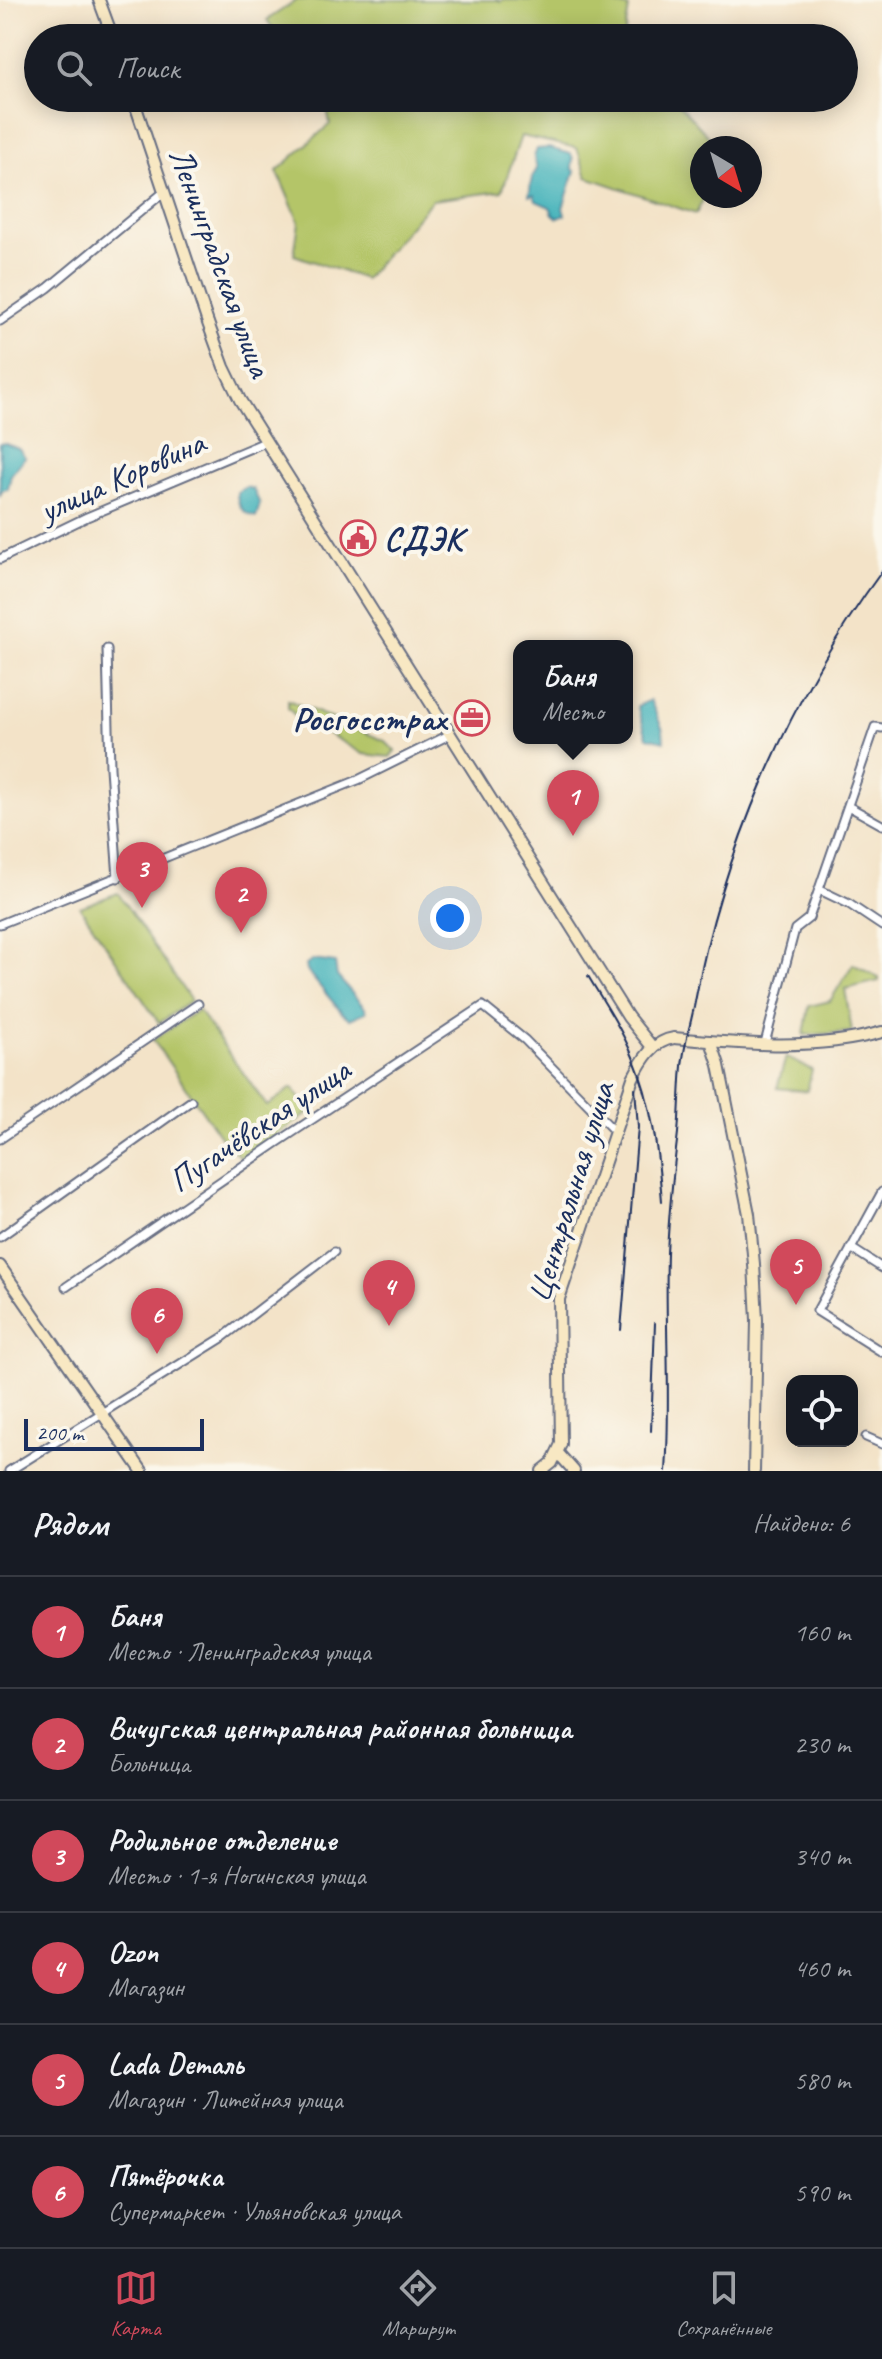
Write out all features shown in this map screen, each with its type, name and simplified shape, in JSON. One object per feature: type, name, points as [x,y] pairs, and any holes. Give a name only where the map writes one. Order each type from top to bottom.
[{"type":"main road","points":[[99,0],[108,24]]},
{"type":"main road","name":"Ленинградская улица","points":[[138,112],[224,367],[265,442],[628,1017],[653,1048]]},
{"type":"main road","points":[[653,1048],[666,1039],[674,1038],[765,1043],[830,1042],[882,1032]]},
{"type":"main road","points":[[711,1041],[719,1065],[749,1214],[757,1320],[754,1471]]},
{"type":"main road","name":"Центральная улица","points":[[558,1453],[561,1431],[559,1299],[633,1078],[653,1048]]},
{"type":"main road","points":[[0,1266],[142,1471]]},
{"type":"main road","points":[[542,1471],[558,1453],[574,1471]]},
{"type":"street","points":[[0,321],[48,288],[164,192]]},
{"type":"street","name":"улица Коровина","points":[[0,559],[87,517],[265,442]]},
{"type":"street","points":[[107,649],[110,768],[118,878]]},
{"type":"street","points":[[765,1043],[795,929],[809,918],[878,728]]},
{"type":"street","points":[[0,924],[358,780],[449,735]]},
{"type":"street","points":[[848,806],[882,825]]},
{"type":"street","points":[[820,890],[849,904],[882,926]]},
{"type":"street","points":[[0,1139],[198,1004]]},
{"type":"street","name":"Пугачёвская улица","points":[[66,1287],[483,1006],[525,1040],[616,1133]]},
{"type":"street","points":[[0,1237],[191,1101]]},
{"type":"street","points":[[882,1192],[817,1311],[882,1352]]},
{"type":"street","points":[[851,1248],[882,1268]]},
{"type":"street","points":[[9,1471],[222,1338],[334,1252]]},
{"type":"street","points":[[866,1437],[882,1444]]},
{"type":"green space","points":[[297,0],[597,0],[629,8],[626,24],[270,24],[267,20]]},
{"type":"green space","points":[[328,112],[686,112],[708,136],[690,136],[690,208],[699,208],[696,214],[587,177],[577,148],[521,136],[502,191],[432,200],[365,279],[294,255],[299,222],[277,171],[330,124]]},
{"type":"green space","points":[[288,700],[385,741],[395,751],[390,757],[363,754],[325,732],[303,724],[288,708]]},
{"type":"green space","points":[[118,893],[191,1001],[159,1023],[80,907]]},
{"type":"green space","points":[[853,964],[879,978],[879,981],[845,989],[852,1032],[804,1035],[809,1006],[830,1001]]},
{"type":"green space","points":[[198,1010],[267,1106],[292,1088],[310,1112],[242,1159],[222,1139],[153,1040]]},
{"type":"green space","points":[[786,1057],[812,1070],[807,1091],[777,1088]]},
{"type":"water","points":[[549,148],[571,154],[575,171],[563,208],[565,215],[558,218],[550,207],[536,201],[534,195],[529,196],[532,177],[537,169],[534,157],[537,149]]},
{"type":"water","points":[[0,444],[19,449],[25,457],[11,475],[8,489],[0,495]]},
{"type":"water","points":[[246,487],[253,489],[260,504],[256,517],[244,511],[238,501],[237,492]]},
{"type":"water","points":[[650,700],[663,730],[664,741],[647,737],[637,706]]},
{"type":"water","points":[[314,960],[335,963],[337,976],[366,1012],[350,1019],[342,1013],[307,971],[306,965]]},
{"type":"railway","points":[[666,1471],[669,1223],[683,1059],[706,949],[741,834],[789,724],[817,671],[882,571]]},
{"type":"railway","points":[[588,976],[612,1015],[640,1074],[653,1128],[662,1201]]},
{"type":"railway","points":[[621,1330],[638,1127],[635,1088]]},
{"type":"railway","points":[[651,1431],[655,1323]]},
{"type":"place","name":"СДЭК","points":[[358,538]]},
{"type":"place","name":"Росгосстрах","points":[[472,718]]},
{"type":"place","name":"Баня","points":[[573,836]]},
{"type":"place","name":"Родильное отделение","points":[[142,908]]},
{"type":"place","name":"Вичугская центральная районная больница","points":[[241,933]]},
{"type":"place","name":"Lada Dеталь","points":[[796,1305]]},
{"type":"place","name":"Ozon","points":[[389,1326]]},
{"type":"place","name":"Пятёрочка","points":[[157,1354]]}]
